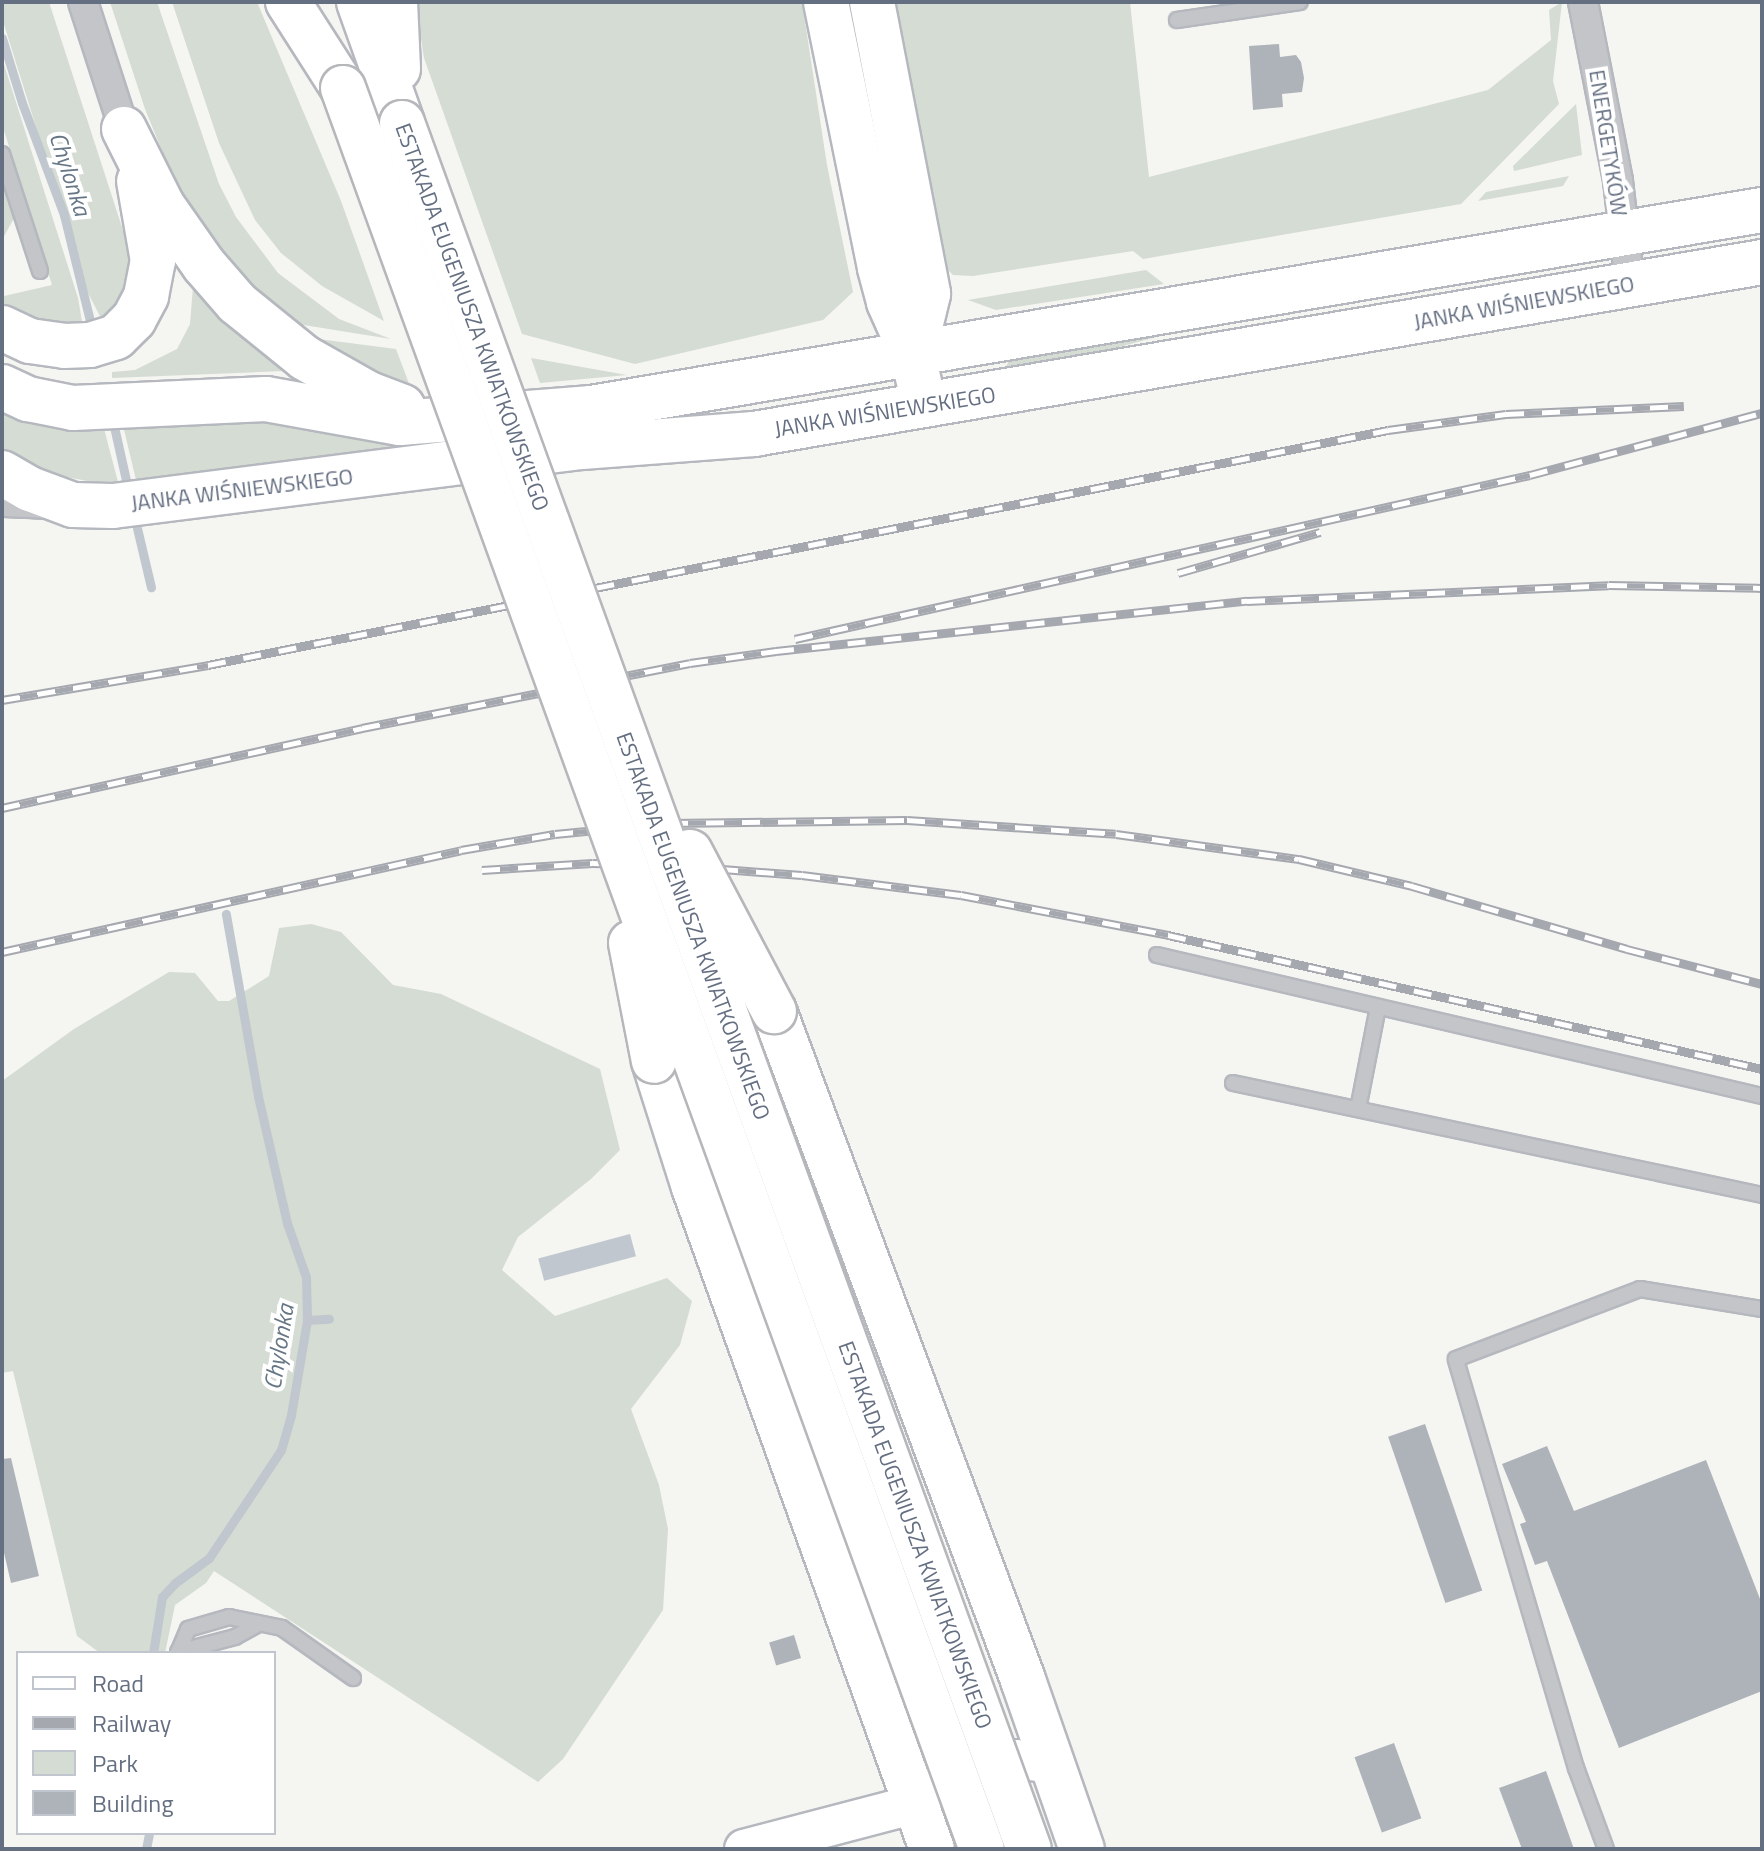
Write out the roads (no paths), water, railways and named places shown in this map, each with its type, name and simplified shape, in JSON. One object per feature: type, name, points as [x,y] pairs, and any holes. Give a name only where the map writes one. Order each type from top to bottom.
[{"type":"highway","points":[[288,2],[343,88]]},
{"type":"highway","name":"ESTAKADA EUGENIUSZA KWIATKOWSKIEGO","points":[[312,2],[982,1849]]},
{"type":"highway","name":"ESTAKADA EUGENIUSZA KWIATKOWSKIEGO","points":[[359,2],[1029,1849]]},
{"type":"highway","points":[[395,2],[402,123]]},
{"type":"highway","points":[[826,2],[880,268],[889,302],[913,356],[923,407]]},
{"type":"highway","points":[[872,2],[928,294],[913,356]]},
{"type":"highway","points":[[2,328],[30,341],[64,346],[90,345],[116,337],[134,319],[146,296],[153,261],[144,200],[124,129]]},
{"type":"highway","points":[[124,129],[162,205],[204,265],[268,331],[305,358],[369,394],[420,412],[463,420]]},
{"type":"highway","points":[[2,387],[28,399],[73,408],[266,399],[318,406],[378,421],[463,420],[672,397],[1762,210]]},
{"type":"highway","name":"JANKA WIŚNIEWSKIEGO","points":[[93,506],[181,499],[571,448],[754,434],[1762,262]]},
{"type":"highway","points":[[2,473],[30,489],[93,506]]},
{"type":"highway","points":[[614,709],[774,1011],[1023,1680],[1082,1849]]},
{"type":"highway","points":[[606,815],[647,1032],[666,1108],[932,1849]]},
{"type":"main road","points":[[744,1849],[916,1804],[956,1814],[993,1808],[1037,1780],[1050,1764]]},
{"type":"street","points":[[83,2],[124,129]]},
{"type":"street","name":"ENERGETYKÓW","points":[[1583,2],[1618,181],[1630,285]]},
{"type":"street","name":"JANKA WIŚNIEWSKIEGO","points":[[2,502],[93,506]]},
{"type":"lane","points":[[1177,20],[1300,2]]},
{"type":"lane","points":[[2,154],[40,271]]},
{"type":"lane","points":[[1157,955],[1762,1096]]},
{"type":"lane","points":[[1358,1109],[1378,1007]]},
{"type":"lane","points":[[1233,1083],[1762,1195]]},
{"type":"lane","points":[[1606,1849],[1576,1768],[1456,1359],[1640,1289],[1762,1309]]},
{"type":"lane","points":[[179,1651],[188,1629],[229,1617],[282,1628],[353,1678]]},
{"type":"lane","points":[[185,1651],[235,1637],[258,1624]]},
{"type":"waterway","name":"Chylonka","points":[[2,38],[22,103],[64,215],[91,325]]},
{"type":"waterway","name":"Chylonka","points":[[113,422],[126,480]]},
{"type":"waterway","name":"Chylonka","points":[[137,528],[151,587]]},
{"type":"waterway","name":"Chylonka","points":[[153,1651],[162,1597],[175,1583],[209,1558],[281,1450],[291,1415],[307,1320],[306,1277],[287,1223],[258,1096],[226,914]]},
{"type":"waterway","points":[[307,1320],[329,1319]]},
{"type":"waterway","name":"Chylonka","points":[[146,1849],[149,1835]]},
{"type":"railway","points":[[2,700],[208,665],[1388,430],[1506,414],[1684,406]]},
{"type":"railway","points":[[795,639],[1530,475],[1762,413]]},
{"type":"railway","points":[[1178,573],[1320,532]]},
{"type":"railway","points":[[2,808],[362,728],[690,663],[776,651],[1247,601],[1609,585],[1762,588]]},
{"type":"railway","points":[[2,952],[461,850],[555,834],[670,823],[907,820],[1116,834],[1299,859],[1412,886],[1627,949],[1762,984]]},
{"type":"railway","points":[[482,870],[593,863],[684,866],[802,875],[961,895],[1168,935],[1762,1069]]}]
